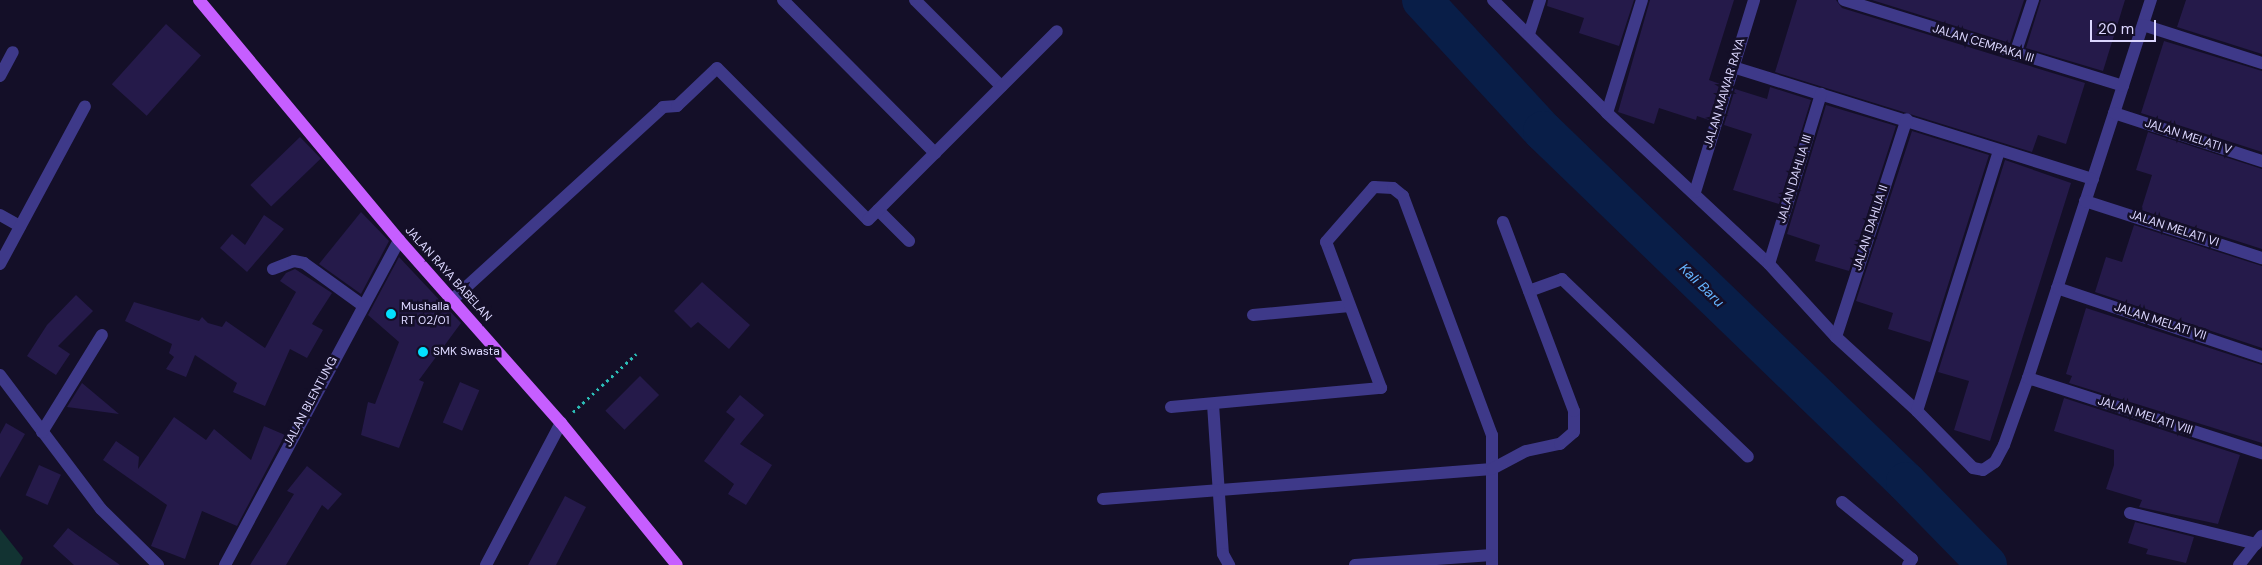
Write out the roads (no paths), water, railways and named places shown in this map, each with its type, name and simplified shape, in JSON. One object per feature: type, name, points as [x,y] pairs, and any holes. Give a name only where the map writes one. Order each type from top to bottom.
[{"type":"main road","name":"JALAN RAYA BABELAN","points":[[199,0],[399,240],[562,423],[677,565]]},
{"type":"street","points":[[784,0],[935,152]]},
{"type":"street","points":[[915,0],[1001,86]]},
{"type":"street","points":[[1493,0],[1607,113],[1695,189],[1769,264],[1836,337],[1917,411],[1973,468],[1983,470],[1995,462],[2004,445],[2028,378],[2151,0]]},
{"type":"street","points":[[1529,34],[1540,0]]},
{"type":"street","points":[[1607,113],[1642,0]]},
{"type":"street","name":"JALAN MAWAR RAYA","points":[[1695,189],[1754,0]]},
{"type":"street","name":"JALAN CEMPAKA III","points":[[1844,0],[2123,86]]},
{"type":"street","points":[[2015,54],[2032,0]]},
{"type":"street","points":[[2143,25],[2262,63]]},
{"type":"street","points":[[452,300],[663,107],[677,106],[717,68],[868,220],[1057,31]]},
{"type":"street","points":[[0,76],[13,52]]},
{"type":"street","points":[[1733,67],[1907,119],[2000,151],[2093,179]]},
{"type":"street","name":"JALAN DAHLIA III","points":[[1769,264],[1821,94]]},
{"type":"street","points":[[0,264],[85,106]]},
{"type":"street","name":"JALAN MELATI V","points":[[2114,113],[2262,160]]},
{"type":"street","name":"JALAN DAHLIA II","points":[[1836,337],[1907,119]]},
{"type":"street","points":[[1917,411],[2000,151]]},
{"type":"street","points":[[1171,407],[1381,388],[1326,242],[1374,187],[1393,188],[1403,196],[1492,435],[1492,560],[1355,565]]},
{"type":"street","name":"JALAN MELATI VI","points":[[2085,201],[2262,258]]},
{"type":"street","points":[[878,210],[909,241]]},
{"type":"street","points":[[0,214],[20,226]]},
{"type":"street","points":[[1103,499],[1492,469],[1526,451],[1560,444],[1574,432],[1574,411],[1503,222]]},
{"type":"street","name":"JALAN BLENTUNG","points":[[225,565],[362,305],[399,240]]},
{"type":"street","points":[[273,269],[294,261],[304,263],[362,305]]},
{"type":"street","points":[[1529,291],[1562,278],[1748,457]]},
{"type":"street","name":"JALAN MELATI VII","points":[[2057,288],[2262,357]]},
{"type":"street","points":[[1253,315],[1350,306]]},
{"type":"street","points":[[42,432],[102,335]]},
{"type":"street","points":[[0,375],[101,509],[158,565]]},
{"type":"street","name":"JALAN MELATI VIII","points":[[2028,378],[2262,453]]},
{"type":"street","points":[[1212,404],[1223,554],[1229,565]]},
{"type":"street","points":[[486,565],[562,423]]},
{"type":"street","points":[[1842,502],[1912,559],[1908,565]]},
{"type":"street","points":[[2130,513],[2259,540],[2239,565]]},
{"type":"waterway","name":"Kali Baru","points":[[1422,0],[1543,131],[1906,482],[1987,565]]},
{"type":"place","name":"Mushalla RT 02/01","points":[[391,314]]},
{"type":"place","name":"SMK Swasta","points":[[423,352]]}]
